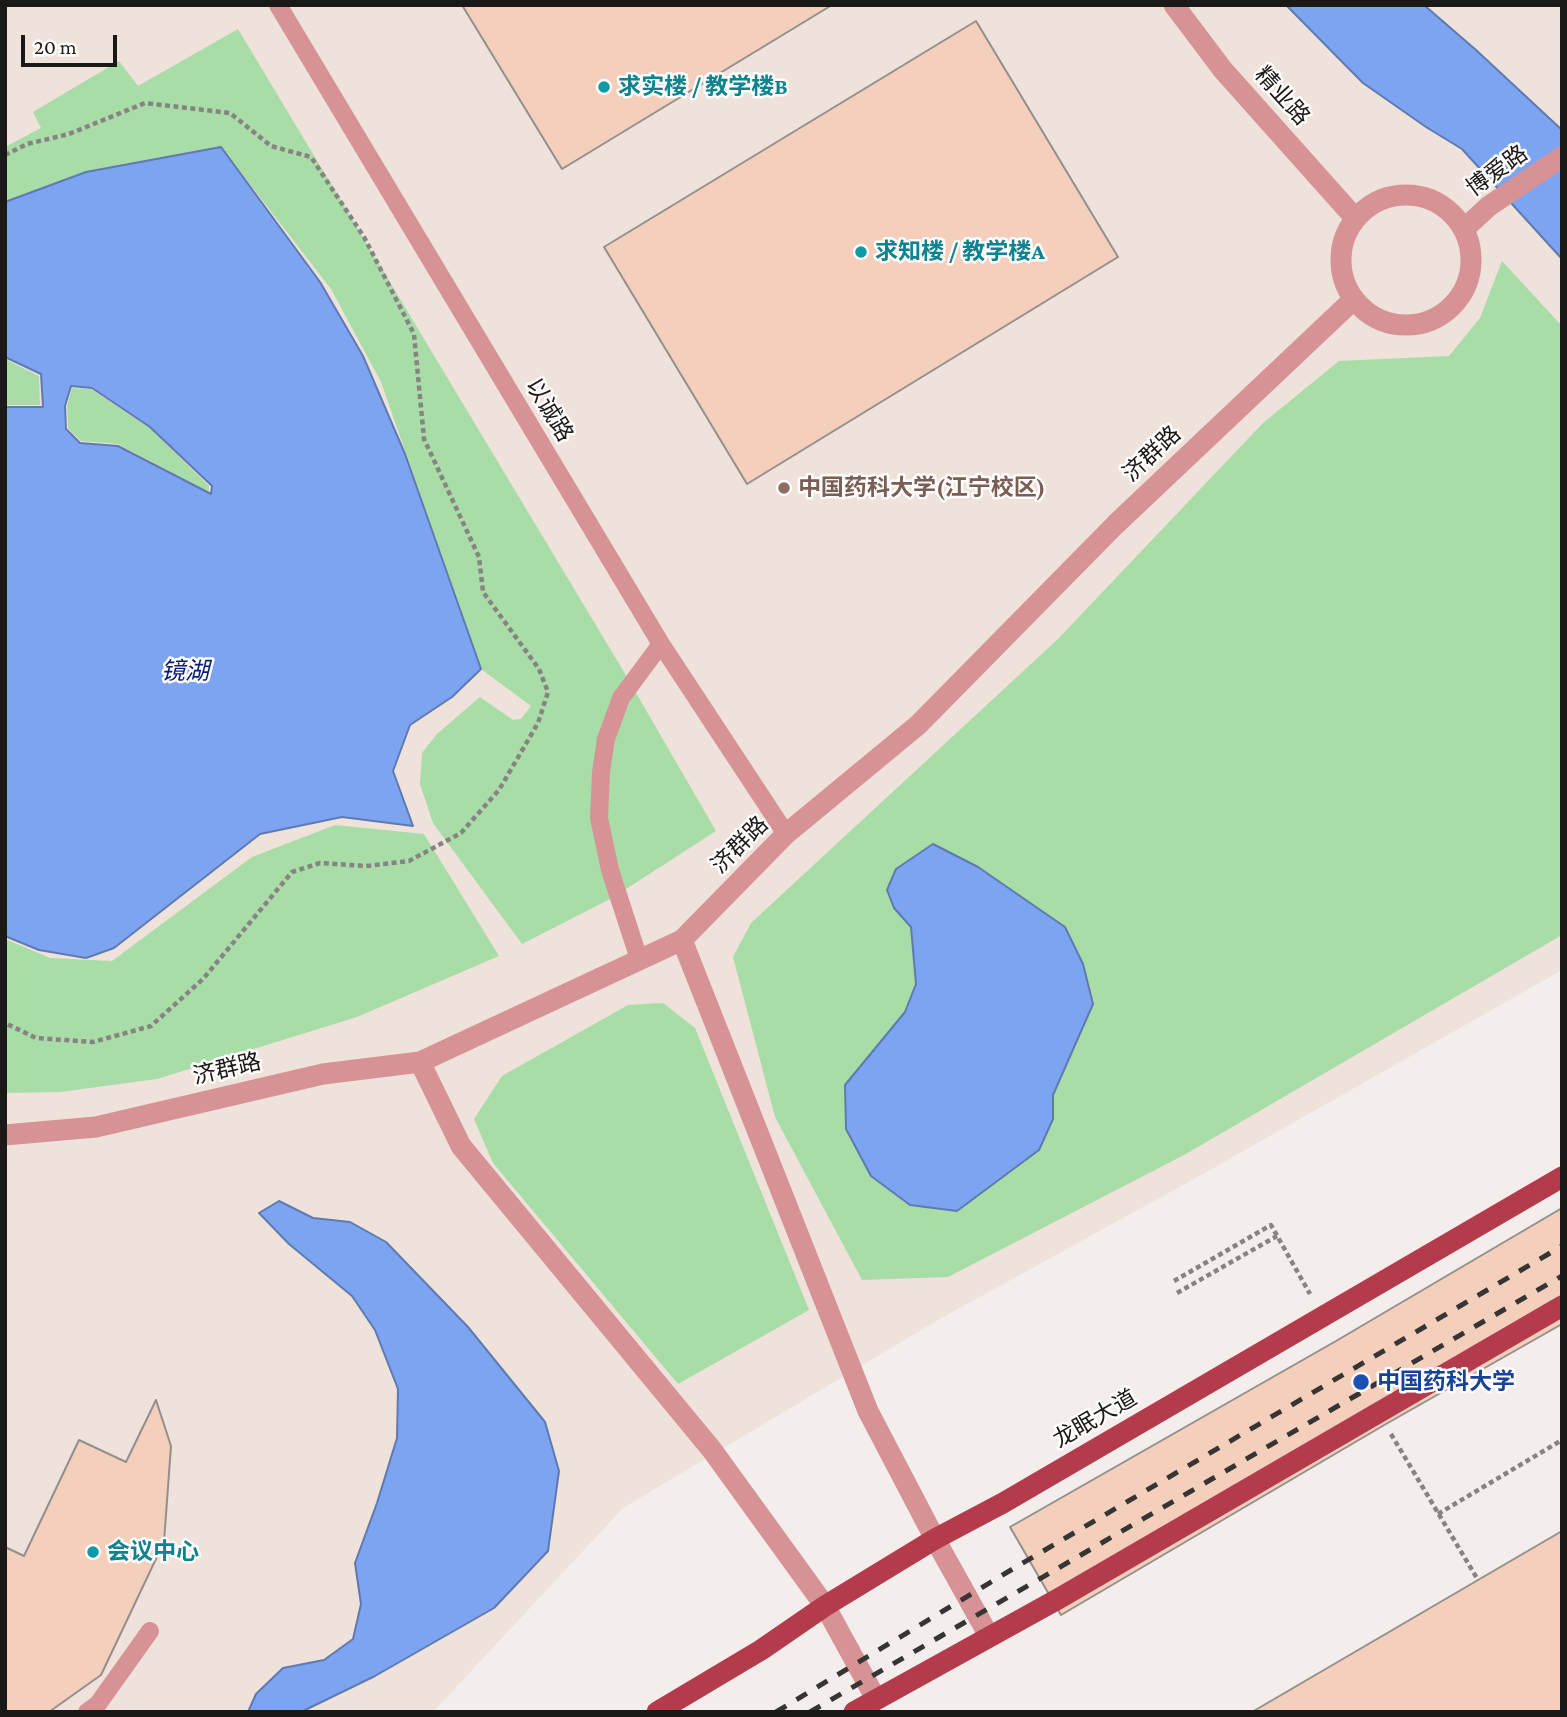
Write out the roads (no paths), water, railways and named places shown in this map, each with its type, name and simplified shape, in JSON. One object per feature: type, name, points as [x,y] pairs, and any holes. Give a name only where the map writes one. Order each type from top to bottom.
[{"type":"main road","name":"龙眠大道","points":[[657,1712],[761,1650],[825,1606],[935,1539],[1003,1503],[1562,1177]]},
{"type":"main road","points":[[854,1712],[1058,1599],[1562,1306]]},
{"type":"street","name":"精业路","points":[[1174,5],[1223,70],[1356,218]]},
{"type":"street","name":"博爱路","points":[[1464,229],[1489,206],[1562,157]]},
{"type":"street","points":[[1413,195],[1433,200],[1451,212],[1464,229],[1471,250],[1471,272],[1457,301],[1432,321],[1410,326],[1389,324],[1369,315],[1353,300],[1343,281],[1340,259],[1345,237],[1356,218],[1372,204],[1391,196],[1413,195]]},
{"type":"street","name":"济群路","points":[[5,1135],[96,1127],[323,1074],[420,1062],[682,940],[786,835],[918,725],[1116,524],[1353,300]]},
{"type":"street","points":[[682,940],[868,1411],[989,1636]]},
{"type":"street","points":[[420,1062],[461,1146],[712,1450],[825,1606],[876,1699]]},
{"type":"lane","name":"以诚路","points":[[278,5],[661,644],[786,835]]},
{"type":"lane","points":[[639,959],[610,870],[599,818],[601,772],[606,739],[621,698],[661,644]]},
{"type":"lane","points":[[87,1712],[99,1704],[150,1631]]},
{"type":"water","points":[[1286,5],[1424,5],[1476,50],[1562,130],[1562,259],[1462,149],[1363,83]]},
{"type":"water","name":"镜湖","points":[[221,147],[320,282],[363,356],[405,454],[481,669],[452,697],[410,725],[393,771],[413,826],[342,817],[260,834],[114,948],[86,958],[39,950],[5,936],[5,407],[43,407],[41,374],[5,357],[5,202],[86,172]],"holes":[[[71,386],[92,388],[150,427],[212,486],[211,494],[118,446],[80,443],[66,429],[65,406]]]},
{"type":"water","points":[[933,844],[978,867],[1065,927],[1083,964],[1093,1004],[1053,1095],[1053,1119],[1039,1150],[957,1211],[910,1205],[871,1176],[846,1129],[845,1085],[905,1012],[916,984],[911,927],[894,908],[887,890],[896,869]]},
{"type":"water","points":[[279,1201],[313,1218],[350,1222],[386,1242],[468,1327],[545,1422],[559,1471],[548,1551],[494,1608],[375,1676],[301,1712],[248,1712],[256,1694],[283,1668],[324,1660],[353,1639],[361,1604],[355,1563],[397,1438],[398,1389],[375,1330],[352,1296],[289,1244],[259,1213]]},
{"type":"railway","points":[[776,1712],[1011,1570],[1562,1246]]},
{"type":"railway","points":[[810,1712],[1562,1276]]},
{"type":"place","name":"求实楼 / 教学楼B","points":[[604,87]]},
{"type":"place","name":"求知楼 / 教学楼A","points":[[861,252]]},
{"type":"place","name":"中国药科大学(江宁校区)","points":[[784,488]]},
{"type":"place","name":"中国药科大学","points":[[1361,1382]]},
{"type":"place","name":"会议中心","points":[[93,1552]]}]
